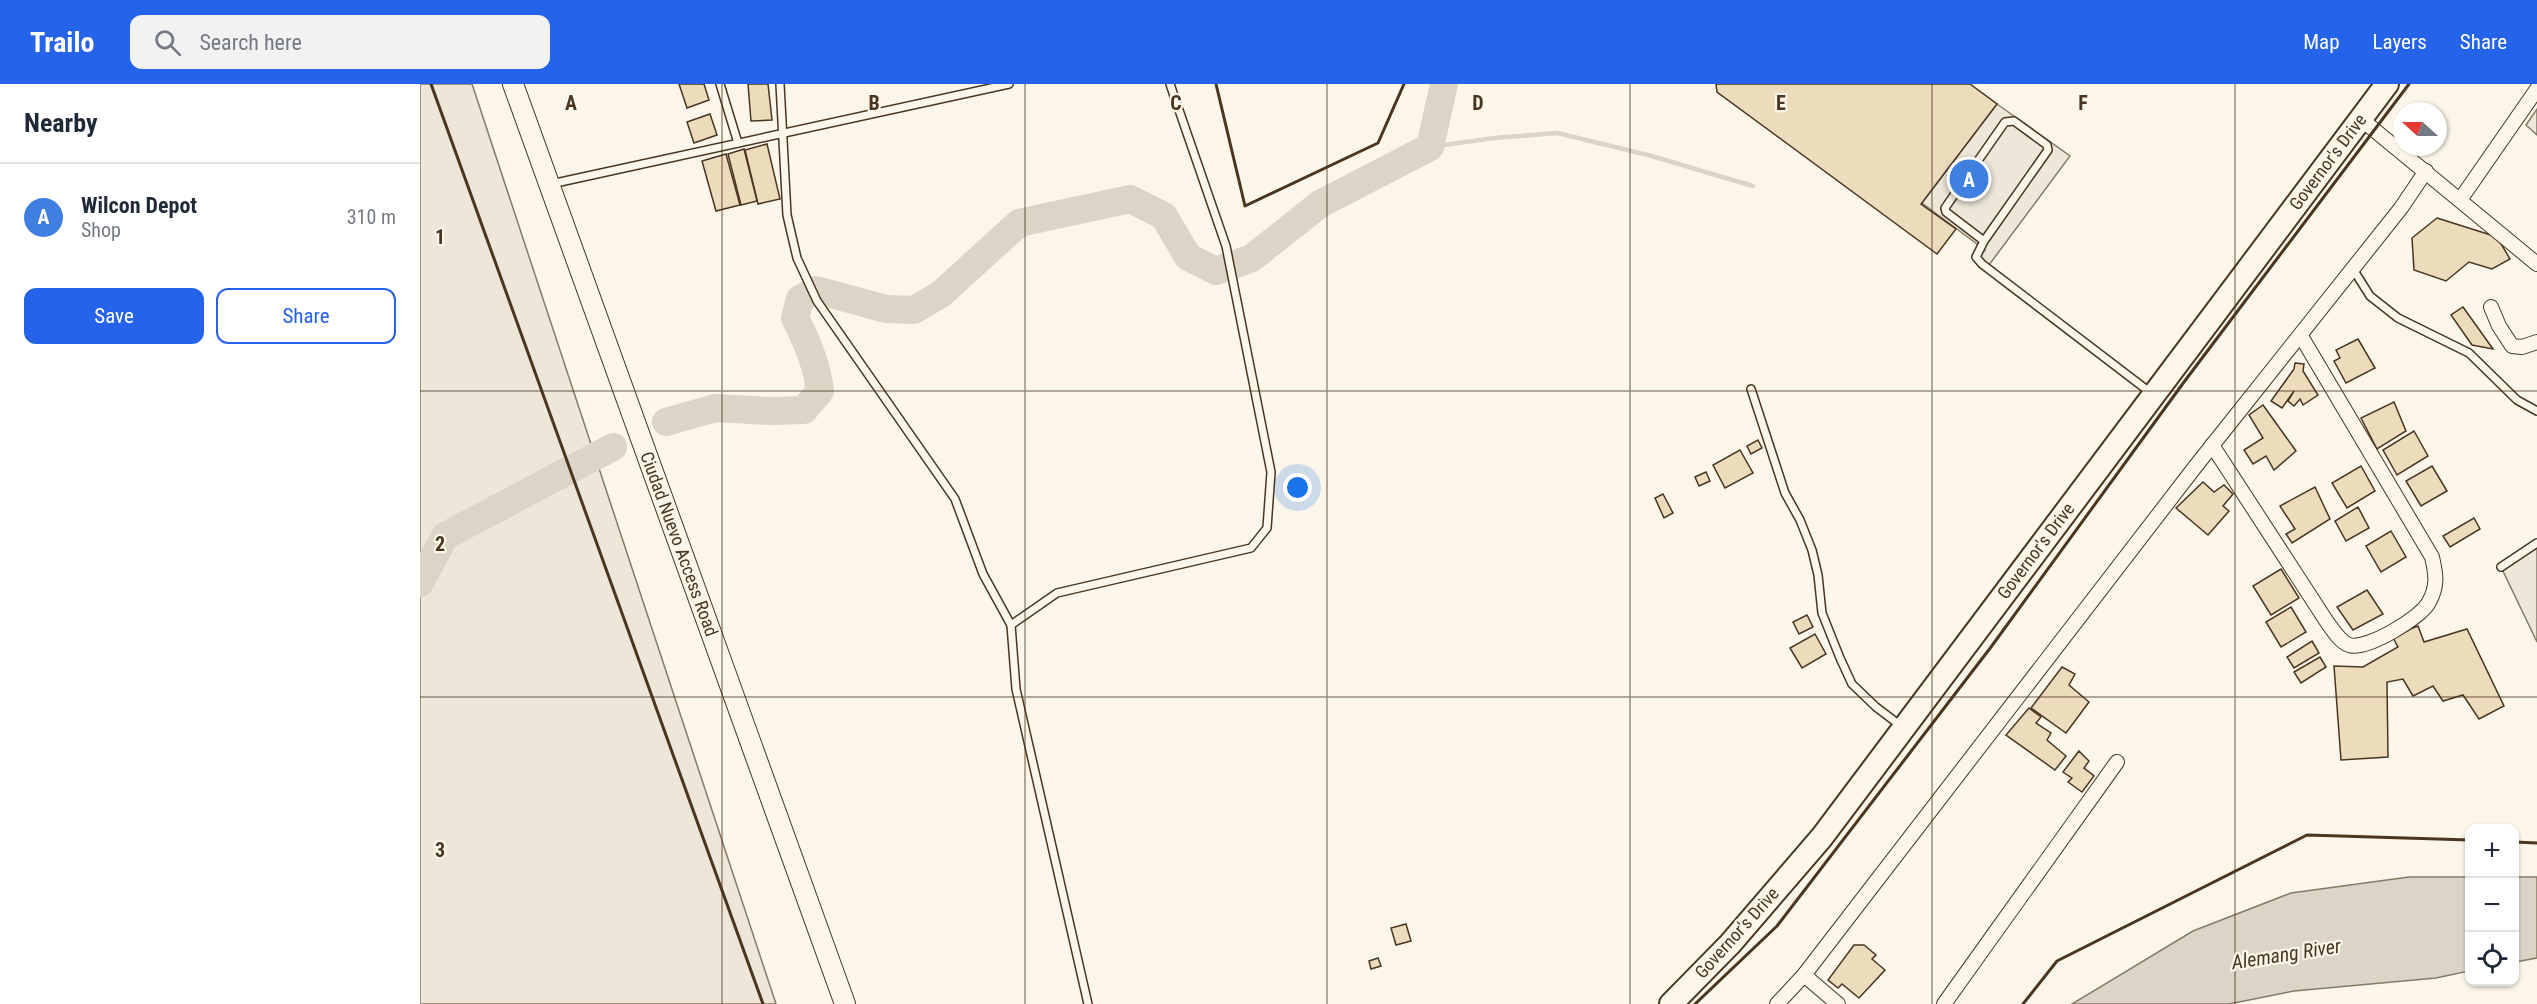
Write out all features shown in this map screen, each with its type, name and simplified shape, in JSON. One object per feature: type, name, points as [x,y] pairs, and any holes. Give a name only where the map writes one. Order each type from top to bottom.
[{"type":"main road","name":"Governor's Drive","points":[[1671,1004],[1730,944],[1822,837],[2387,84]]},
{"type":"street","name":"Ciudad Nuevo Access Road","points":[[513,84],[845,1004]]},
{"type":"street","points":[[2460,200],[2537,89]]},
{"type":"street","points":[[2361,119],[2537,264]]},
{"type":"street","points":[[1777,1004],[1804,975],[2212,445],[2401,208],[2426,171]]},
{"type":"street","points":[[2492,308],[2499,326],[2512,346],[2522,347],[2537,342]]},
{"type":"street","points":[[2212,445],[2327,622],[2347,645],[2357,647],[2391,633],[2429,604],[2437,579],[2432,557],[2301,336]]},
{"type":"street","points":[[1944,1004],[2117,762]]},
{"type":"street","points":[[1804,975],[1838,1004]]},
{"type":"lane","points":[[720,84],[738,143]]},
{"type":"lane","points":[[780,84],[787,215],[797,258],[817,301],[955,499],[983,574],[1011,625],[1016,689],[1088,1004]]},
{"type":"lane","points":[[550,184],[1009,84]]},
{"type":"lane","points":[[1011,625],[1057,592],[1251,548],[1267,528],[1271,472],[1226,246],[1170,84]]},
{"type":"lane","points":[[1984,241],[1946,212],[1945,208],[2005,122],[2014,121],[2047,145],[2048,150],[2046,156],[1984,241],[1976,257],[1982,264],[2154,394]]},
{"type":"lane","points":[[2353,269],[2370,296],[2398,318],[2469,353],[2517,400],[2537,411]]},
{"type":"lane","points":[[1751,389],[1785,493],[1800,520],[1812,550],[1818,574],[1822,613],[1844,667],[1852,684],[1876,707],[1904,728]]},
{"type":"lane","points":[[2501,567],[2537,543]]},
{"type":"shaded area","points":[[420,84],[472,84],[776,1004],[420,1004]]},
{"type":"shaded area","points":[[1997,104],[2070,156],[1989,265],[1979,257],[1985,250],[1922,203]]},
{"type":"shaded area","points":[[2537,109],[2537,135],[2526,125]]},
{"type":"shaded area","points":[[2537,543],[2537,642],[2501,567]]},
{"type":"water","name":"Alemang River","points":[[2409,877],[2465,877],[2465,972],[2436,978],[2294,991],[2229,1004],[2072,1004],[2193,931],[2291,893]]},
{"type":"water","points":[[2519,877],[2537,877],[2537,958],[2519,961]]},
{"type":"building","points":[[679,84],[704,84],[709,100],[687,108]]},
{"type":"building","points":[[748,84],[768,84],[772,120],[751,121]]},
{"type":"building","points":[[1716,84],[1970,84],[1997,104],[1921,204],[1956,229],[1937,254],[1717,92]]},
{"type":"building","points":[[710,114],[717,135],[694,143],[687,122]]},
{"type":"building","points":[[767,144],[780,199],[758,204],[745,150]]},
{"type":"building","points":[[744,149],[757,201],[741,205],[728,154]]},
{"type":"building","points":[[726,154],[740,205],[716,211],[702,161]]},
{"type":"building","points":[[2437,218],[2497,237],[2510,259],[2492,269],[2469,262],[2446,281],[2414,270],[2412,238]]},
{"type":"building","points":[[2463,307],[2493,349],[2472,345],[2451,315]]},
{"type":"building","points":[[2358,339],[2375,368],[2346,383],[2334,361],[2340,358],[2336,350]]},
{"type":"building","points":[[2295,363],[2304,364],[2303,371],[2318,395],[2303,405],[2300,399],[2294,406],[2288,401],[2294,391],[2282,408],[2271,401],[2294,369]]},
{"type":"building","points":[[2394,402],[2406,431],[2377,449],[2361,418]]},
{"type":"building","points":[[2263,405],[2296,451],[2274,470],[2266,456],[2253,464],[2244,450],[2263,438],[2249,415]]},
{"type":"building","points":[[2414,431],[2428,456],[2397,475],[2383,450]]},
{"type":"building","points":[[1758,440],[1762,448],[1751,454],[1747,446]]},
{"type":"building","points":[[1740,450],[1753,473],[1725,488],[1713,465]]},
{"type":"building","points":[[2361,466],[2375,491],[2347,508],[2332,483]]},
{"type":"building","points":[[2432,466],[2447,491],[2421,506],[2406,481]]},
{"type":"building","points":[[1706,472],[1710,481],[1699,486],[1695,477]]},
{"type":"building","points":[[2203,482],[2214,492],[2224,485],[2233,494],[2223,506],[2229,511],[2208,535],[2176,508]]},
{"type":"building","points":[[2315,487],[2330,519],[2292,543],[2286,534],[2295,529],[2280,506]]},
{"type":"building","points":[[1663,494],[1673,513],[1664,518],[1655,498]]},
{"type":"building","points":[[2358,507],[2369,528],[2346,541],[2335,521]]},
{"type":"building","points":[[2474,518],[2480,529],[2450,547],[2443,536]]},
{"type":"building","points":[[2391,531],[2406,557],[2381,572],[2366,546]]},
{"type":"building","points":[[2281,569],[2299,598],[2271,615],[2253,586]]},
{"type":"building","points":[[2367,590],[2383,614],[2353,630],[2337,607]]},
{"type":"building","points":[[2291,607],[2306,632],[2281,647],[2266,622]]},
{"type":"building","points":[[1807,615],[1813,627],[1799,634],[1793,622]]},
{"type":"building","points":[[2418,626],[2424,642],[2467,629],[2504,706],[2479,719],[2463,695],[2443,701],[2433,686],[2413,696],[2403,679],[2387,682],[2388,757],[2341,760],[2334,666],[2363,667],[2398,647],[2392,636]]},
{"type":"building","points":[[1815,634],[1826,654],[1802,668],[1790,648]]},
{"type":"building","points":[[2312,641],[2319,653],[2294,668],[2287,657]]},
{"type":"building","points":[[2320,657],[2326,667],[2301,683],[2294,672]]},
{"type":"building","points":[[2062,667],[2075,674],[2069,685],[2089,702],[2066,733],[2031,708]]},
{"type":"building","points":[[2029,708],[2041,717],[2036,723],[2051,733],[2047,740],[2066,756],[2055,770],[2006,735]]},
{"type":"building","points":[[2079,751],[2089,761],[2084,768],[2094,776],[2082,792],[2068,782],[2072,778],[2063,772]]},
{"type":"building","points":[[1406,924],[1411,941],[1396,945],[1391,928]]},
{"type":"building","points":[[1854,945],[1864,945],[1876,955],[1872,959],[1885,970],[1859,998],[1842,984],[1838,988],[1828,980]]},
{"type":"building","points":[[1378,958],[1381,966],[1371,969],[1369,961]]},
{"type":"waterway","points":[[666,422],[715,408],[804,410],[820,391],[811,353],[795,318],[800,299],[816,290],[886,309],[914,310],[941,294],[1019,223],[1130,199],[1164,216],[1188,257],[1216,271],[1252,258],[1320,204],[1430,147],[1444,84]]},
{"type":"waterway","points":[[1430,147],[1494,138],[1557,133],[1648,155],[1753,186]]},
{"type":"waterway","points":[[420,583],[445,536],[613,447]]},
{"type":"wall","points":[[431,84],[763,1004]]},
{"type":"wall","points":[[1216,84],[1245,206],[1378,143],[1404,84]]},
{"type":"wall","points":[[1695,1004],[1777,926],[1991,647],[2184,382],[2409,84]]},
{"type":"wall","points":[[2023,1004],[2057,961],[2307,835],[2465,840]]},
{"type":"wall","points":[[2519,842],[2537,843]]},
{"type":"place","name":"Wilcon Depot","points":[[1969,179]]}]
